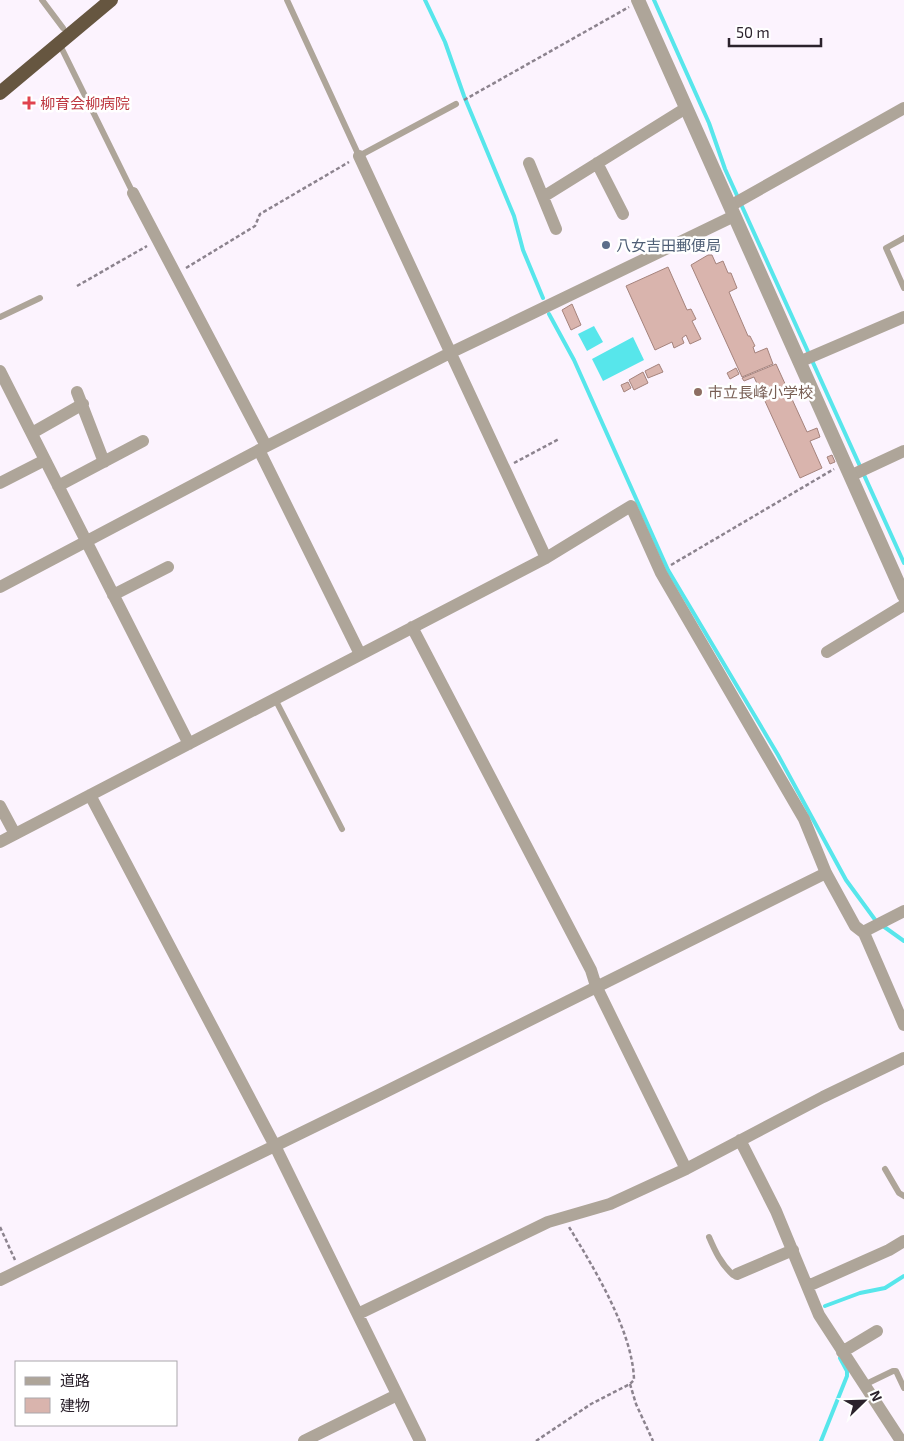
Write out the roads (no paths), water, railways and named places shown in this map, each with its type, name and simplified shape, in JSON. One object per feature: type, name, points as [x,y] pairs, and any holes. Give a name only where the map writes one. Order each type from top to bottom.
[{"type":"highway","points":[[0,93],[110,0]]},
{"type":"street","points":[[639,1],[847,470],[903,590]]},
{"type":"street","points":[[543,197],[686,108]]},
{"type":"street","points":[[0,587],[87,543],[263,448],[732,211],[904,108]]},
{"type":"street","points":[[359,156],[546,558]]},
{"type":"street","points":[[529,163],[556,229]]},
{"type":"street","points":[[597,163],[623,214]]},
{"type":"street","points":[[133,193],[177,274],[263,448],[360,654]]},
{"type":"street","points":[[799,362],[904,317]]},
{"type":"street","points":[[0,370],[189,744]]},
{"type":"street","points":[[77,392],[104,462]]},
{"type":"street","points":[[32,433],[83,404]]},
{"type":"street","points":[[58,486],[144,441]]},
{"type":"street","points":[[847,470],[904,451]]},
{"type":"street","points":[[0,482],[45,460]]},
{"type":"street","points":[[0,842],[546,558],[631,506],[661,574],[804,819],[826,873],[856,926],[863,932],[904,1025]]},
{"type":"street","points":[[114,595],[168,567]]},
{"type":"street","points":[[827,652],[904,605]]},
{"type":"street","points":[[412,627],[591,970],[596,986],[686,1169]]},
{"type":"street","points":[[90,796],[275,1146],[420,1441]]},
{"type":"street","points":[[0,806],[15,834]]},
{"type":"street","points":[[0,1280],[826,873]]},
{"type":"street","points":[[863,932],[904,911]]},
{"type":"street","points":[[358,1314],[548,1222],[610,1204],[686,1169],[904,1058]]},
{"type":"street","points":[[740,1140],[776,1211],[808,1286],[818,1315],[825,1322],[842,1352],[901,1441]]},
{"type":"street","points":[[808,1286],[889,1250],[904,1241]]},
{"type":"street","points":[[737,1274],[793,1250]]},
{"type":"street","points":[[842,1352],[877,1330]]},
{"type":"street","points":[[304,1441],[397,1395]]},
{"type":"lane","points":[[42,0],[63,28]]},
{"type":"lane","points":[[287,0],[359,156],[456,104]]},
{"type":"lane","points":[[59,43],[133,193]]},
{"type":"lane","points":[[904,238],[886,248],[904,288]]},
{"type":"lane","points":[[0,317],[40,298]]},
{"type":"lane","points":[[275,699],[342,828]]},
{"type":"lane","points":[[885,1169],[899,1193],[904,1196]]},
{"type":"lane","points":[[709,1236],[718,1258],[726,1269],[733,1275],[737,1274]]},
{"type":"lane","points":[[864,1385],[896,1371],[904,1388]]},
{"type":"water","points":[[594,326],[603,342],[587,351],[578,334]]},
{"type":"water","points":[[633,337],[644,360],[603,381],[592,359]]},
{"type":"waterway","points":[[425,0],[445,42],[464,96],[514,216],[523,250],[543,298]]},
{"type":"waterway","points":[[654,0],[709,123],[725,169],[904,563]]},
{"type":"waterway","points":[[549,314],[574,360],[668,570],[778,755],[846,880],[876,921],[904,941]]},
{"type":"waterway","points":[[825,1306],[860,1293],[885,1288],[904,1276]]},
{"type":"waterway","points":[[821,1441],[847,1376],[847,1371],[840,1358]]},
{"type":"place","name":"柳育会柳病院","points":[[29,103]]},
{"type":"place","name":"八女吉田郵便局","points":[[606,245]]},
{"type":"place","name":"市立長峰小学校","points":[[698,392]]}]
